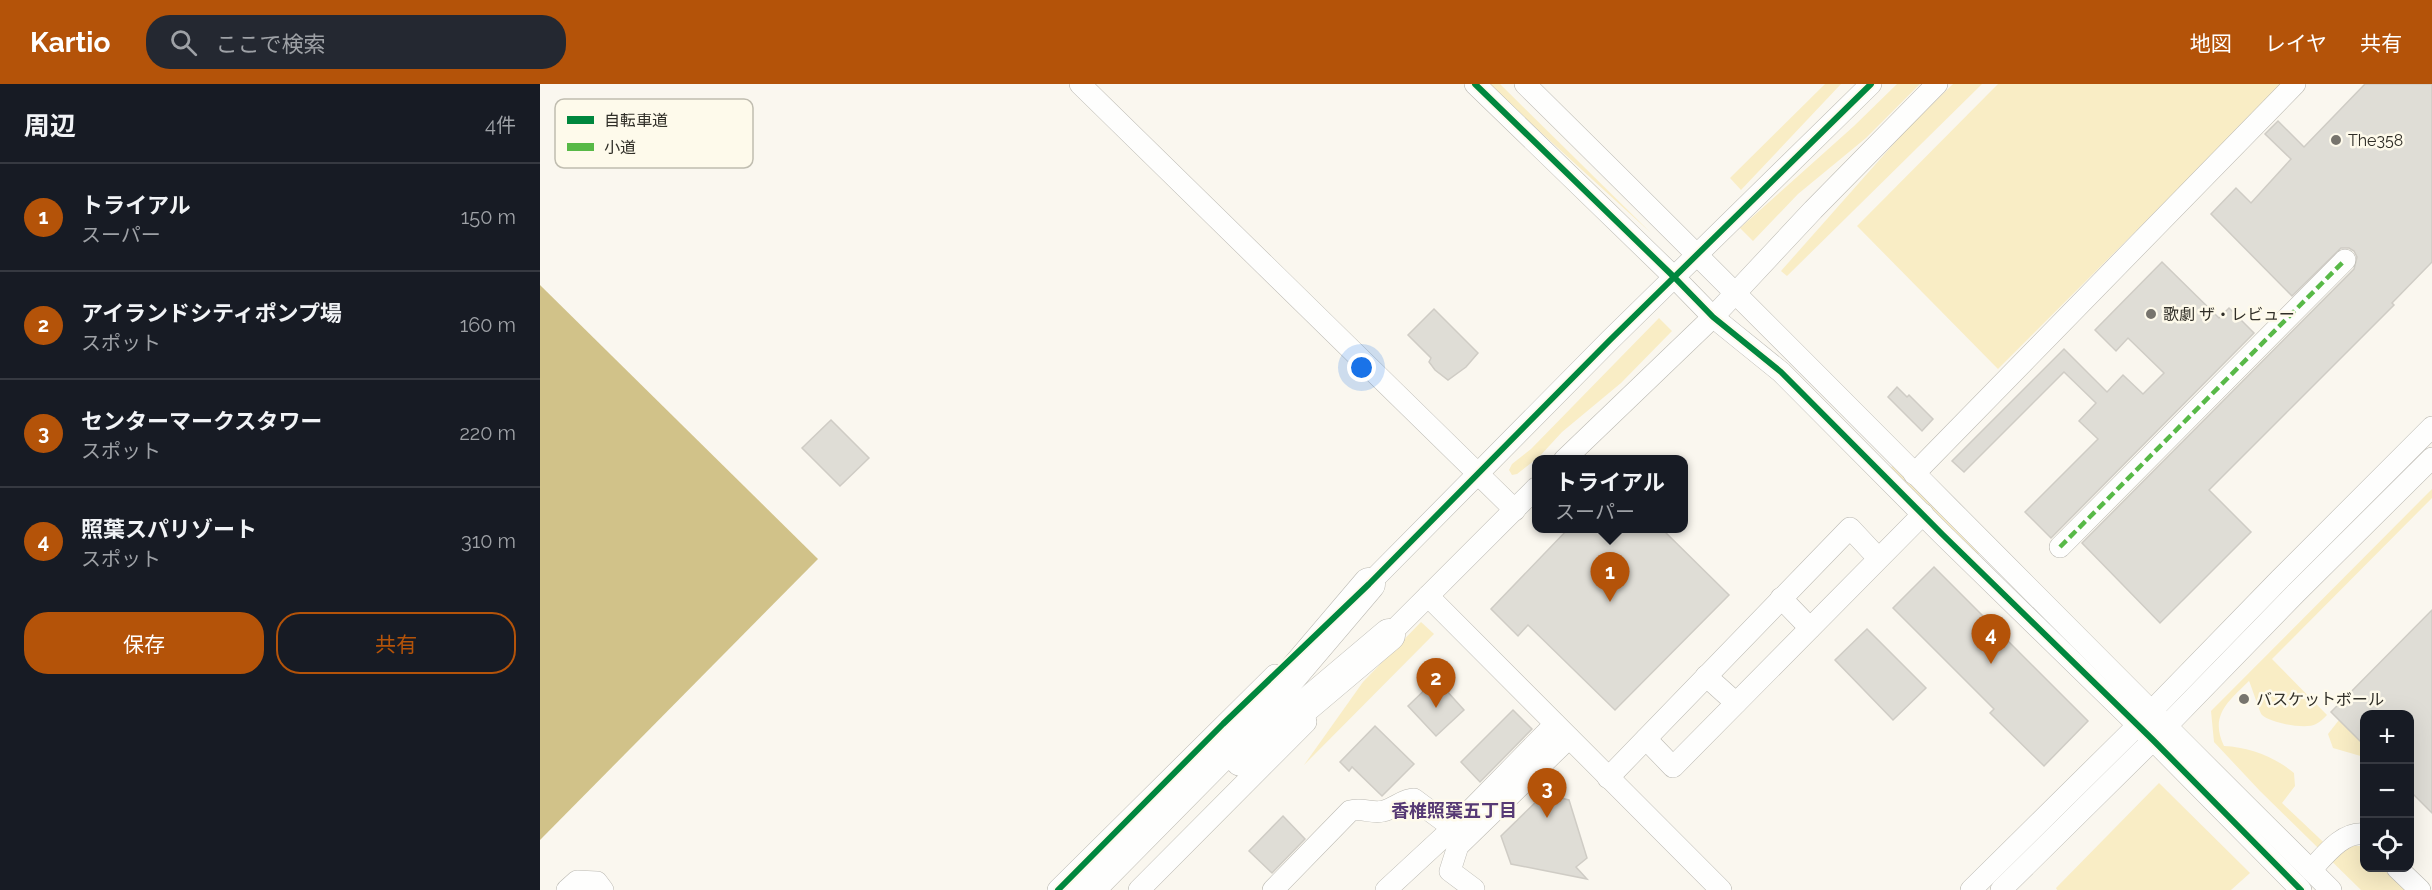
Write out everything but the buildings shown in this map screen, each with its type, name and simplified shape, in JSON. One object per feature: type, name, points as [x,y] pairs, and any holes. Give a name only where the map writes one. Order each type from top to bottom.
[{"type":"highway","points":[[1112,890],[1246,742],[1369,584]]},
{"type":"highway","points":[[1088,890],[1246,742],[1389,635]]},
{"type":"street","points":[[1080,84],[1515,510]]},
{"type":"street","points":[[1475,84],[1713,317],[1781,372],[1923,514],[2145,718]]},
{"type":"street","points":[[1525,84],[1914,474],[2145,718],[2331,890]]},
{"type":"street","points":[[1058,890],[1871,84]]},
{"type":"street","points":[[1568,455],[1713,317],[1813,210],[1937,84]]},
{"type":"street","points":[[1914,474],[2295,84]]},
{"type":"street","points":[[2060,547],[2345,260]]},
{"type":"street","points":[[1971,890],[2145,718],[2432,427]]},
{"type":"street","points":[[2001,890],[2432,458]]},
{"type":"street","points":[[1139,890],[1532,492]]},
{"type":"street","points":[[1646,739],[1673,767],[1923,514]]},
{"type":"street","points":[[1608,778],[1850,528],[1878,558]]},
{"type":"street","points":[[1428,596],[1721,890]]},
{"type":"street","points":[[1781,598],[1810,628]]},
{"type":"street","points":[[1706,676],[1736,703]]},
{"type":"street","points":[[1386,890],[1456,837],[1562,731]]},
{"type":"street","points":[[2160,733],[2301,890]]},
{"type":"street","points":[[1273,890],[1350,811],[1359,808],[1383,812],[1409,799],[1414,799],[1456,837]]},
{"type":"street","points":[[2311,870],[2340,841],[2352,833],[2360,834]]},
{"type":"street","points":[[2402,872],[2420,890]]},
{"type":"street","points":[[567,890],[577,882],[597,882],[603,890]]},
{"type":"shaded area","points":[[1488,84],[1500,84],[1651,233]]},
{"type":"shaded area","points":[[1825,84],[1841,84],[1741,190],[1730,178]]},
{"type":"shaded area","points":[[1897,84],[1920,84],[1866,138],[1798,194],[1753,241],[1740,228],[1854,126]]},
{"type":"shaded area","points":[[1953,84],[1982,84],[1787,276],[1781,271],[1905,131]]},
{"type":"shaded area","points":[[1998,84],[2283,84],[1998,369],[1857,226]]},
{"type":"shaded area","points":[[540,285],[818,559],[540,840]]},
{"type":"shaded area","points":[[1659,318],[1672,331],[1621,383],[1562,432],[1541,455],[1532,455],[1532,462],[1517,474],[1512,475],[1509,470],[1512,464],[1531,449]]},
{"type":"shaded area","points":[[1894,465],[1981,552],[1977,555],[1890,468]]},
{"type":"shaded area","points":[[2432,489],[2432,498],[2272,659],[2327,715],[2311,726],[2289,725],[2266,718],[2261,713],[2249,681],[2223,709],[2219,726],[2224,746],[2243,748],[2261,754],[2279,762],[2294,773],[2295,786],[2282,803],[2337,855],[2353,846],[2360,846],[2360,872],[2395,872],[2413,890],[2361,890],[2260,791],[2214,742],[2211,711]]},
{"type":"shaded area","points":[[1421,622],[1434,634],[1304,765],[1363,682]]},
{"type":"shaded area","points":[[2339,720],[2360,741],[2360,756],[2333,748],[2328,734]]},
{"type":"shaded area","points":[[2159,783],[2250,873],[2231,890],[2057,890],[2056,888]]},
{"type":"marked path","points":[[2060,547],[2345,260]]},
{"type":"cycle path","points":[[1475,84],[1713,317],[1781,372],[1942,534],[2153,740],[2301,890]]},
{"type":"cycle path","points":[[1058,890],[1223,724],[1369,584],[1610,340],[1871,84]]},
{"type":"place","name":"The358","points":[[2336,140]]},
{"type":"place","name":"歌劇 ザ・レビュー","points":[[2151,314]]},
{"type":"place","name":"トライアル","points":[[1610,602]]},
{"type":"place","name":"照葉スパリゾート","points":[[1991,664]]},
{"type":"place","name":"バスケットボール","points":[[2244,699]]},
{"type":"place","name":"アイランドシティポンプ場","points":[[1436,708]]},
{"type":"place","name":"センターマークスタワー","points":[[1547,818]]},
{"type":"district","name":"香椎照葉五丁目","points":[[1454,810]]}]
